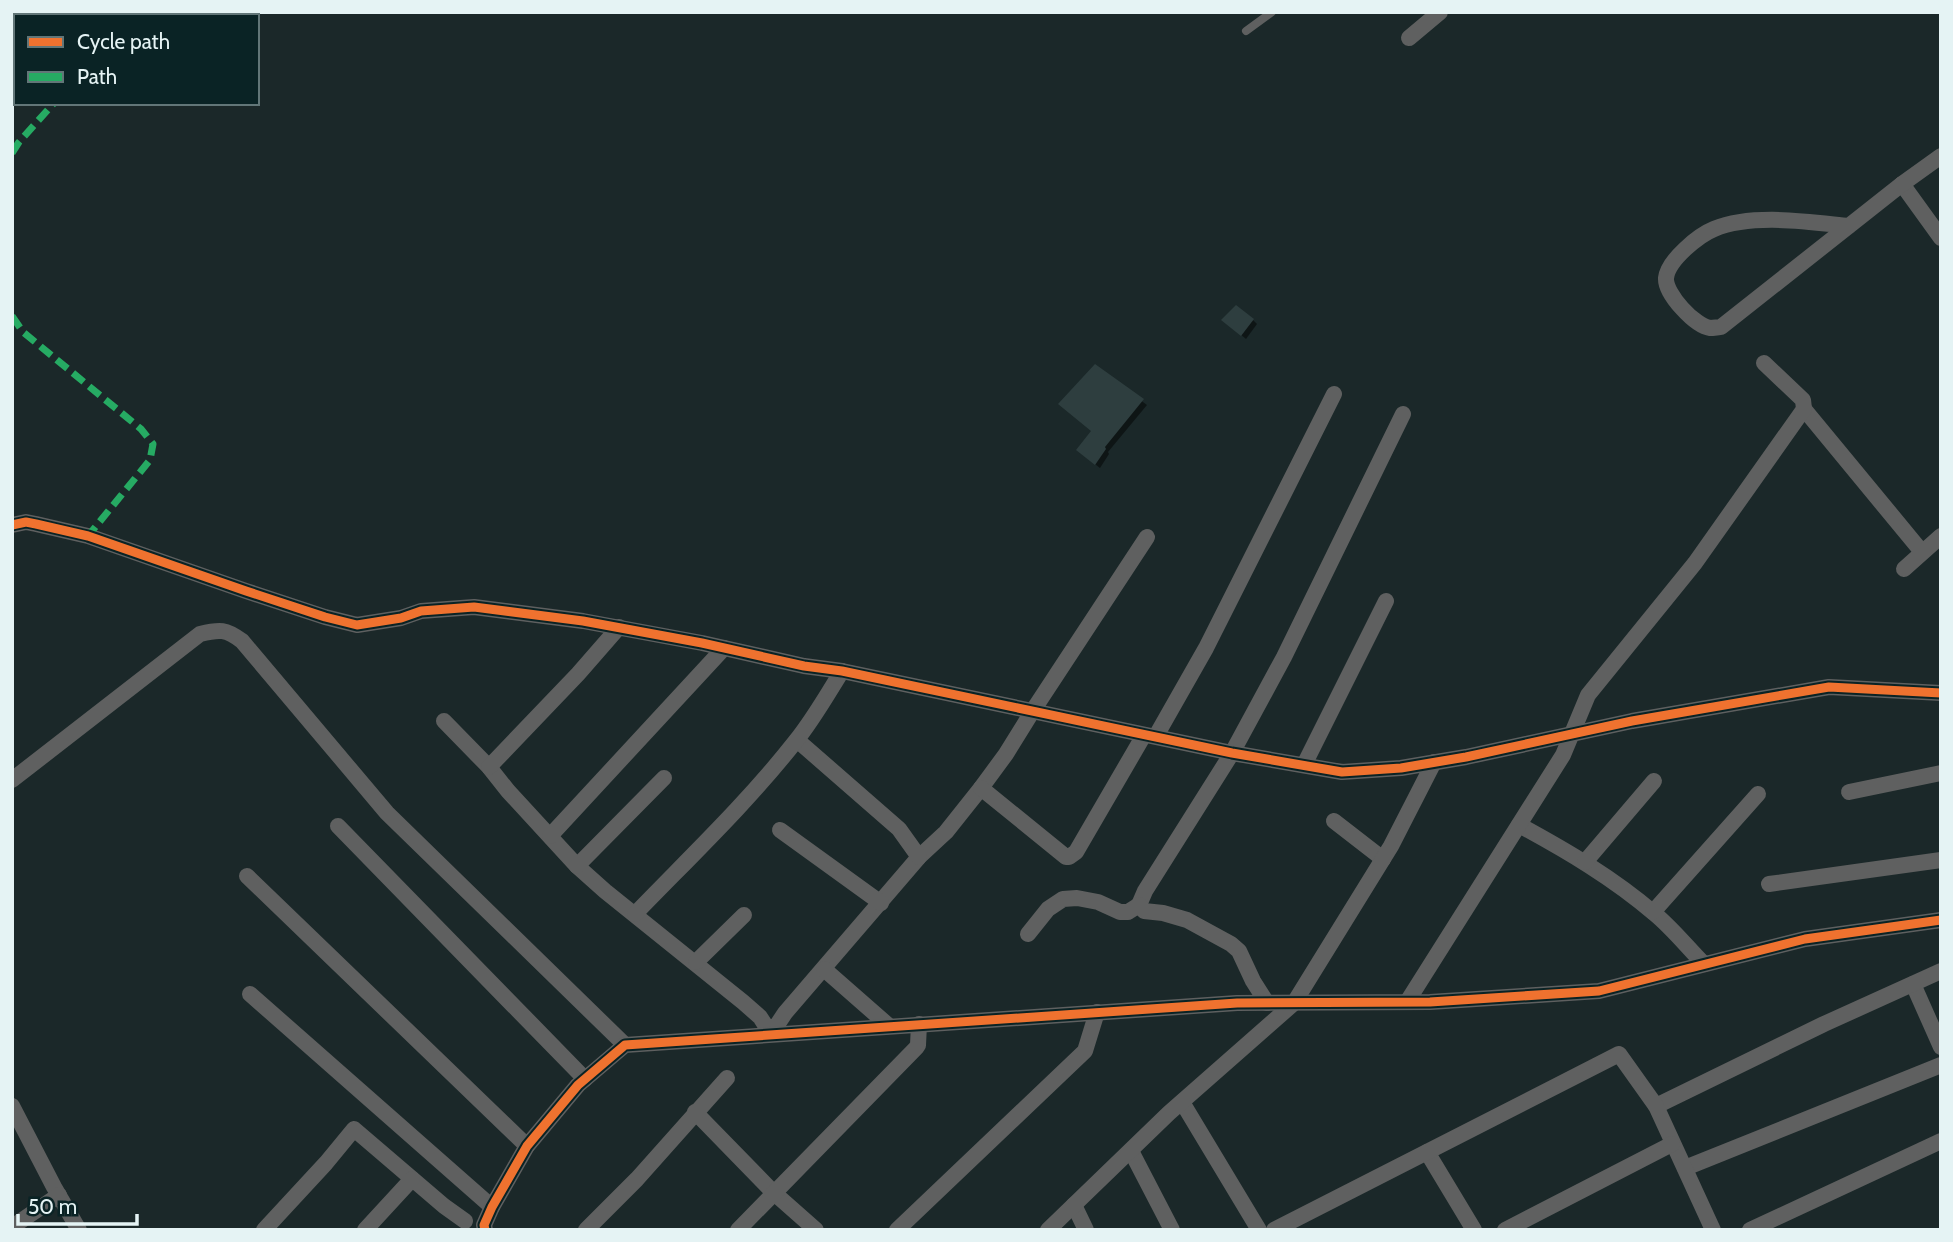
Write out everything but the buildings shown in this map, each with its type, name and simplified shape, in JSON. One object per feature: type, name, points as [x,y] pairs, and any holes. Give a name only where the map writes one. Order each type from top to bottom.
[{"type":"street","points":[[1409,38],[1440,12]]},
{"type":"street","points":[[1849,226],[1776,220],[1745,222],[1714,229],[1692,243],[1673,263],[1666,279],[1668,290],[1677,304],[1695,320],[1709,328],[1721,327],[1941,156]]},
{"type":"street","points":[[1902,184],[1941,239]]},
{"type":"street","points":[[1763,363],[1803,400],[1804,409],[1922,552]]},
{"type":"street","points":[[981,788],[1066,857],[1076,852],[1206,648],[1334,394]]},
{"type":"street","points":[[1407,1002],[1563,755],[1588,695],[1695,563],[1804,409]]},
{"type":"street","points":[[1028,933],[1055,904],[1069,898],[1098,902],[1120,912],[1128,912],[1139,905],[1145,891],[1232,753],[1284,657],[1403,414]]},
{"type":"street","points":[[12,526],[26,522],[88,536],[246,591],[357,625],[421,611],[474,607],[542,615],[619,627],[1232,753],[1342,772],[1401,768],[1466,757],[1572,733],[1829,687],[1941,693]]},
{"type":"street","points":[[1904,569],[1941,536]]},
{"type":"street","points":[[771,1034],[785,1013],[919,857],[946,832],[981,788],[1147,537]]},
{"type":"street","points":[[1304,765],[1386,601]]},
{"type":"street","points":[[489,767],[619,627]]},
{"type":"street","points":[[12,780],[200,634],[218,630],[230,632],[242,641],[387,813],[625,1045]]},
{"type":"street","points":[[550,836],[724,648]]},
{"type":"street","points":[[635,914],[748,798],[797,740],[842,671]]},
{"type":"street","points":[[444,721],[578,866],[760,1017],[771,1034]]},
{"type":"street","points":[[797,740],[900,829],[919,857]]},
{"type":"street","points":[[1048,1230],[1182,1102],[1294,1003],[1382,859],[1434,762]]},
{"type":"street","points":[[1849,792],[1941,773]]},
{"type":"street","points":[[578,866],[664,778]]},
{"type":"street","points":[[1585,862],[1654,781]]},
{"type":"street","points":[[1653,912],[1758,794]]},
{"type":"street","points":[[1334,821],[1382,859]]},
{"type":"street","points":[[1519,825],[1601,872],[1653,912],[1704,964]]},
{"type":"street","points":[[338,826],[585,1079]]},
{"type":"street","points":[[780,830],[881,903]]},
{"type":"street","points":[[1769,884],[1941,860]]},
{"type":"street","points":[[247,876],[527,1146]]},
{"type":"street","points":[[1139,905],[1144,911],[1187,920],[1231,944],[1243,957],[1253,981],[1267,1003]]},
{"type":"street","points":[[696,962],[744,915]]},
{"type":"street","points":[[264,1230],[354,1129],[444,1206],[462,1226],[484,1228],[492,1207],[527,1146],[585,1079],[625,1045],[1237,1003],[1407,1002],[1599,991],[1805,939],[1941,920]]},
{"type":"street","points":[[824,970],[889,1026]]},
{"type":"street","points":[[1656,1106],[1824,1024],[1941,971]]},
{"type":"street","points":[[1913,984],[1941,1047]]},
{"type":"street","points":[[250,994],[492,1207]]},
{"type":"street","points":[[897,1230],[1085,1051],[1097,1012]]},
{"type":"street","points":[[738,1230],[916,1048],[919,1024]]},
{"type":"street","points":[[1274,1230],[1619,1055],[1656,1106],[1713,1230]]},
{"type":"street","points":[[1685,1168],[1941,1065]]},
{"type":"street","points":[[586,1230],[727,1078]]},
{"type":"street","points":[[1182,1102],[1259,1230]]},
{"type":"street","points":[[12,1106],[79,1230]]},
{"type":"street","points":[[695,1112],[773,1192],[816,1230]]},
{"type":"street","points":[[1750,1230],[1941,1141]]},
{"type":"street","points":[[1505,1230],[1672,1144]]},
{"type":"street","points":[[1131,1151],[1172,1230]]},
{"type":"street","points":[[1427,1152],[1474,1230]]},
{"type":"street","points":[[365,1230],[412,1179]]},
{"type":"street","points":[[12,1227],[59,1195]]},
{"type":"street","points":[[1074,1205],[1087,1230]]},
{"type":"lane","points":[[1246,31],[1272,12]]},
{"type":"marked path","points":[[12,153],[52,105]]},
{"type":"marked path","points":[[12,316],[23,332],[141,429],[153,444],[150,460],[88,536]]},
{"type":"cycle path","points":[[12,525],[26,522],[88,536],[246,591],[357,625],[401,618],[421,611],[474,607],[583,621],[702,643],[804,666],[842,671],[1232,753],[1342,772],[1401,768],[1466,757],[1632,721],[1829,687],[1941,693]]},
{"type":"cycle path","points":[[485,1230],[484,1225],[492,1207],[527,1146],[578,1085],[625,1045],[1237,1003],[1430,1002],[1599,991],[1805,939],[1941,920]]}]
